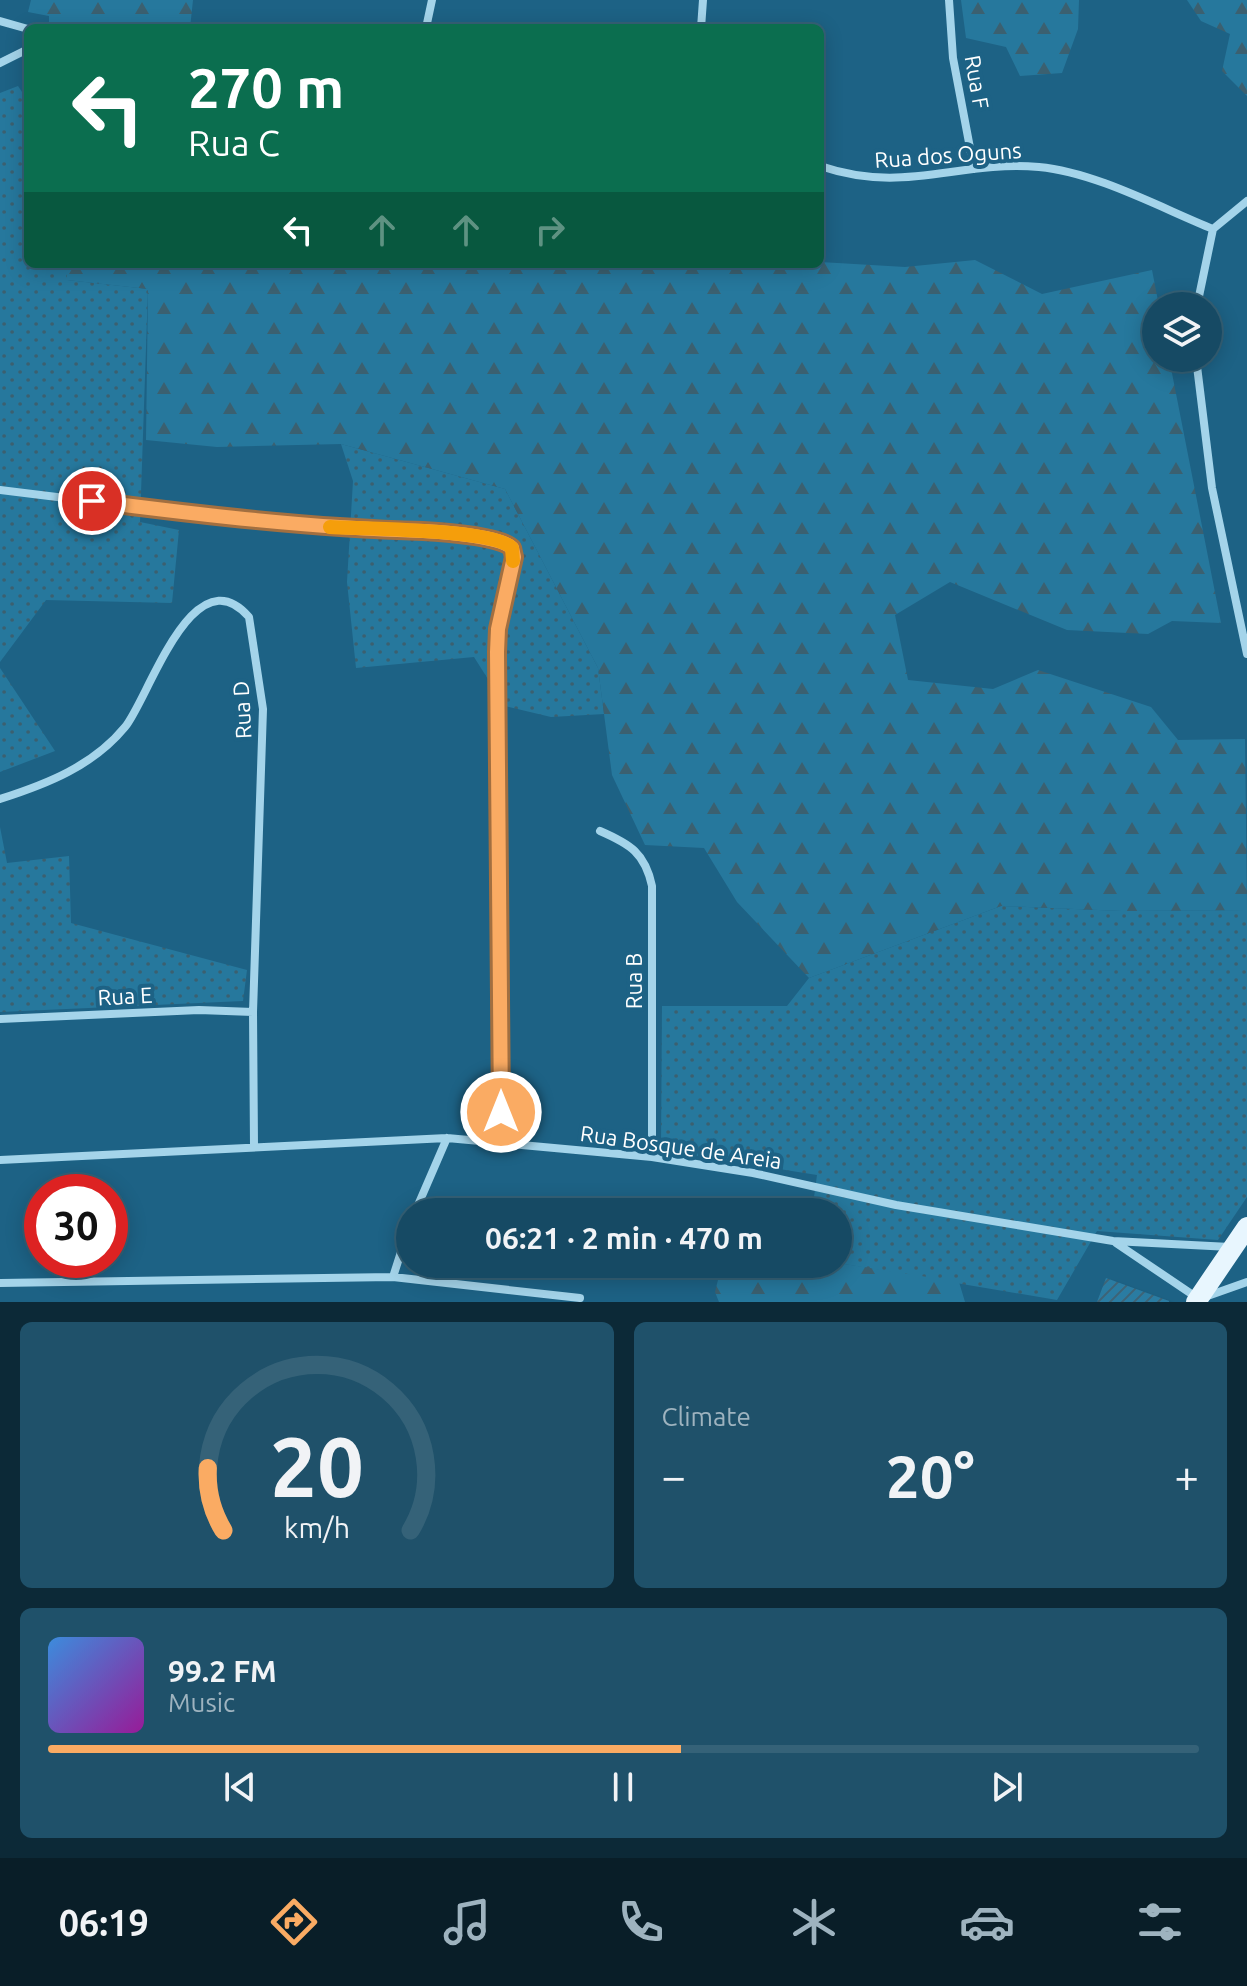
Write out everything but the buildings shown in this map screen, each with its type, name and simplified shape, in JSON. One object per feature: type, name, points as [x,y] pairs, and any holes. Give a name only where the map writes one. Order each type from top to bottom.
[{"type":"main road","points":[[1198,1300],[1247,1227]]},
{"type":"street","points":[[427,24],[432,0]]},
{"type":"street","points":[[701,24],[703,0]]},
{"type":"street","name":"Rua F","points":[[949,0],[953,58],[974,169]]},
{"type":"street","points":[[0,21],[24,28]]},
{"type":"street","points":[[0,63],[24,51]]},
{"type":"street","name":"Rua dos Oguns","points":[[824,167],[871,180],[898,180],[974,169],[1042,167],[1072,173],[1213,229]]},
{"type":"street","points":[[1200,292],[1213,229],[1247,201]]},
{"type":"street","points":[[1198,372],[1212,488],[1247,653]]},
{"type":"street","points":[[0,490],[276,524],[447,533],[501,541],[509,545],[514,557],[497,645],[501,1142]]},
{"type":"street","name":"Rua D","points":[[0,799],[49,783],[91,759],[127,726],[178,630],[201,607],[223,603],[243,610],[253,627],[263,709],[253,1012],[254,1146]]},
{"type":"street","name":"Rua B","points":[[600,831],[634,847],[643,857],[652,886],[652,1157]]},
{"type":"street","name":"Rua E","points":[[0,1019],[199,1010],[253,1012]]},
{"type":"street","points":[[421,1198],[447,1138]]},
{"type":"street","name":"Rua Bosque de Areia","points":[[0,1160],[447,1138],[652,1157],[753,1173],[896,1205],[1113,1241],[1233,1247]]},
{"type":"street","name":"Rua Bosque de Areia","points":[[1113,1241],[1198,1300]]},
{"type":"street","points":[[393,1277],[396,1268]]},
{"type":"street","points":[[0,1283],[393,1277],[580,1298]]},
{"type":"street","points":[[1198,1300],[1247,1282]]},
{"type":"green space","points":[[31,0],[193,0],[190,24],[49,24],[49,16],[28,12]]},
{"type":"green space","points":[[961,0],[1079,0],[1078,29],[1062,73],[1020,76],[1006,47],[966,38]]},
{"type":"green space","points":[[1187,0],[1247,0],[1247,96],[1222,71],[1230,34],[1201,21]]},
{"type":"green space","points":[[18,86],[24,95],[24,268],[67,268],[67,280],[148,289],[140,522],[179,530],[172,603],[46,600],[0,662],[0,93]]},
{"type":"green space","points":[[975,260],[1042,294],[1152,270],[1156,292],[1142,292],[1142,372],[1172,372],[1221,623],[1172,621],[1148,634],[1067,630],[950,582],[895,615],[908,680],[993,689],[1038,670],[1151,707],[1178,740],[1245,739],[1247,910],[1122,911],[1001,906],[809,978],[737,902],[704,848],[645,845],[612,775],[598,668],[505,489],[341,444],[217,447],[146,440],[148,289],[67,280],[67,268],[824,268],[824,262],[905,267]]},
{"type":"green space","points":[[341,444],[505,489],[598,668],[604,714],[551,717],[505,706],[474,657],[356,668],[347,582],[353,481]]},
{"type":"green space","points":[[0,668],[55,751],[0,772]]},
{"type":"green space","points":[[0,827],[7,863],[69,856],[71,923],[247,970],[243,1001],[0,1012]]},
{"type":"green space","points":[[1001,906],[1122,911],[1247,910],[1247,1197],[1218,1240],[1097,1231],[1057,1300],[852,1265],[852,1198],[814,1198],[817,1175],[661,1150],[662,1006],[787,1006],[809,978]]},
{"type":"green space","points":[[852,1265],[959,1282],[965,1302],[719,1302],[715,1292],[718,1278],[852,1278]]},
{"type":"slow traffic","points":[[330,527],[425,531],[501,541],[512,548],[513,561]]},
{"type":"route","points":[[92,501],[276,524],[447,533],[506,542],[512,548],[514,557],[498,629],[497,652],[496,748],[502,902],[501,1112]]}]
